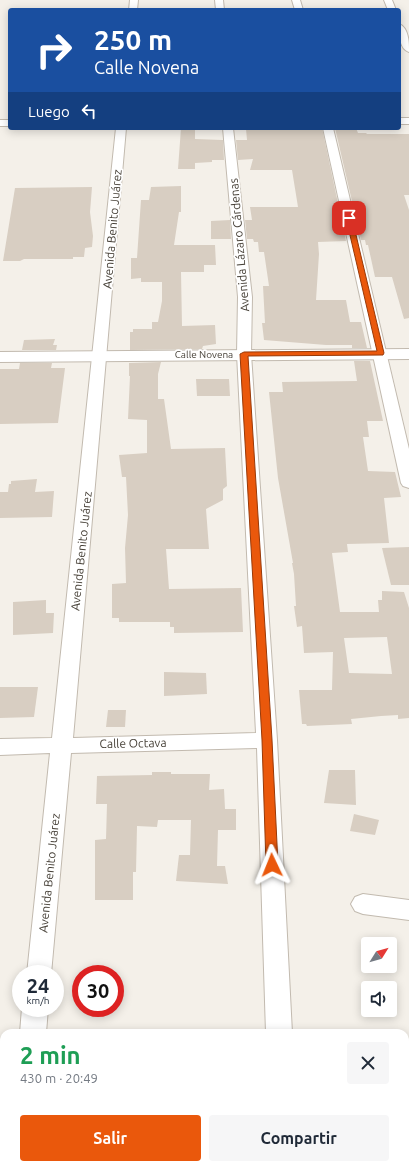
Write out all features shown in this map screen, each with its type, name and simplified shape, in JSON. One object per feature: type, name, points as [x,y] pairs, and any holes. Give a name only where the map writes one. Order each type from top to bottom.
[{"type":"street","points":[[402,31],[409,49]]},
{"type":"street","name":"Avenida Benito Juárez","points":[[40,965],[121,130]]},
{"type":"street","name":"Avenida Lázaro Cárdenas","points":[[228,130],[245,297],[244,354],[267,740],[279,1029]]},
{"type":"street","points":[[328,130],[381,353],[409,483]]},
{"type":"street","name":"Calle Novena","points":[[0,356],[409,354]]},
{"type":"street","name":"Calle Octava","points":[[0,747],[267,740]]},
{"type":"street","points":[[363,904],[409,910]]},
{"type":"street","points":[[33,1029],[34,1017]]},
{"type":"building","points":[[181,130],[195,130],[195,139],[223,140],[224,160],[212,160],[212,162],[195,163],[195,169],[178,169]]},
{"type":"building","points":[[246,130],[322,130],[346,241],[318,242],[319,254],[316,300],[346,300],[350,322],[361,322],[367,348],[352,348],[352,345],[326,345],[264,340],[262,323],[265,323],[263,286],[269,286],[264,252],[259,252],[258,242],[254,242],[253,239],[247,239],[245,220],[252,220],[250,207],[298,207],[292,170],[250,170],[253,159],[238,160],[236,140],[247,140]]},
{"type":"building","points":[[335,130],[357,130],[358,133],[367,134],[409,134],[409,195],[404,195],[409,210],[409,318],[404,319],[392,277],[375,277],[368,245],[366,245],[365,240],[361,240]]},
{"type":"building","points":[[181,186],[181,212],[179,212],[174,245],[215,245],[216,265],[204,265],[204,272],[181,272],[182,326],[215,325],[216,344],[203,346],[202,349],[130,350],[130,332],[133,332],[133,329],[152,329],[152,322],[158,322],[162,301],[162,282],[141,282],[141,278],[131,279],[131,258],[137,258],[141,200],[149,200],[151,187]]},
{"type":"building","points":[[92,187],[90,212],[93,236],[92,247],[85,248],[84,257],[73,257],[73,259],[24,259],[20,261],[3,261],[15,188]]},
{"type":"building","points":[[230,220],[231,239],[211,239],[211,221]]},
{"type":"building","points":[[55,339],[53,345],[57,345],[56,350],[22,350],[24,340]]},
{"type":"building","points":[[354,361],[370,361],[383,421],[367,421],[369,437],[363,437],[368,471],[395,472],[401,497],[384,498],[389,543],[347,544],[348,552],[332,553],[340,612],[379,612],[378,600],[382,600],[382,591],[404,592],[409,608],[409,718],[398,719],[398,715],[381,716],[351,719],[352,724],[307,726],[306,724],[302,724],[299,690],[332,690],[333,652],[304,653],[302,626],[297,627],[294,606],[296,606],[293,563],[278,478],[269,392],[283,392],[282,382],[357,381]],"holes":[[[387,637],[392,674],[349,673],[344,638]]]},
{"type":"building","points":[[161,362],[158,374],[158,399],[164,399],[171,449],[225,448],[227,486],[223,489],[223,500],[206,509],[209,549],[166,549],[169,589],[241,588],[243,632],[174,633],[174,627],[170,627],[170,622],[119,622],[119,618],[112,618],[112,584],[126,583],[125,548],[128,515],[126,477],[122,477],[119,455],[147,453],[147,420],[128,419],[130,376],[129,363]]},
{"type":"building","points":[[20,363],[52,363],[51,368],[65,368],[58,423],[0,424],[0,369],[19,369]]},
{"type":"building","points":[[196,379],[229,379],[230,396],[197,396]]},
{"type":"building","points":[[37,479],[35,492],[54,491],[52,517],[0,518],[0,492],[8,492],[11,481]]},
{"type":"building","points":[[409,547],[409,585],[391,585],[382,548]]},
{"type":"building","points":[[46,600],[46,613],[54,613],[53,633],[13,635],[13,602]]},
{"type":"building","points":[[164,672],[206,673],[207,694],[164,696]]},
{"type":"building","points":[[0,687],[38,687],[34,717],[0,718]]},
{"type":"building","points":[[108,710],[126,710],[125,727],[106,727]]},
{"type":"building","points":[[329,770],[355,770],[356,805],[324,803]]},
{"type":"building","points":[[152,772],[171,772],[171,774],[210,774],[209,790],[224,789],[225,809],[236,809],[236,830],[218,830],[217,866],[225,866],[228,884],[176,881],[179,855],[190,855],[191,820],[158,820],[157,827],[137,826],[136,872],[133,872],[133,900],[95,900],[95,840],[106,839],[107,804],[96,804],[97,776],[152,775]]},
{"type":"building","points":[[354,814],[379,820],[375,835],[350,831]]},
{"type":"route","points":[[272,865],[267,740],[244,354],[381,353],[349,218]]}]
